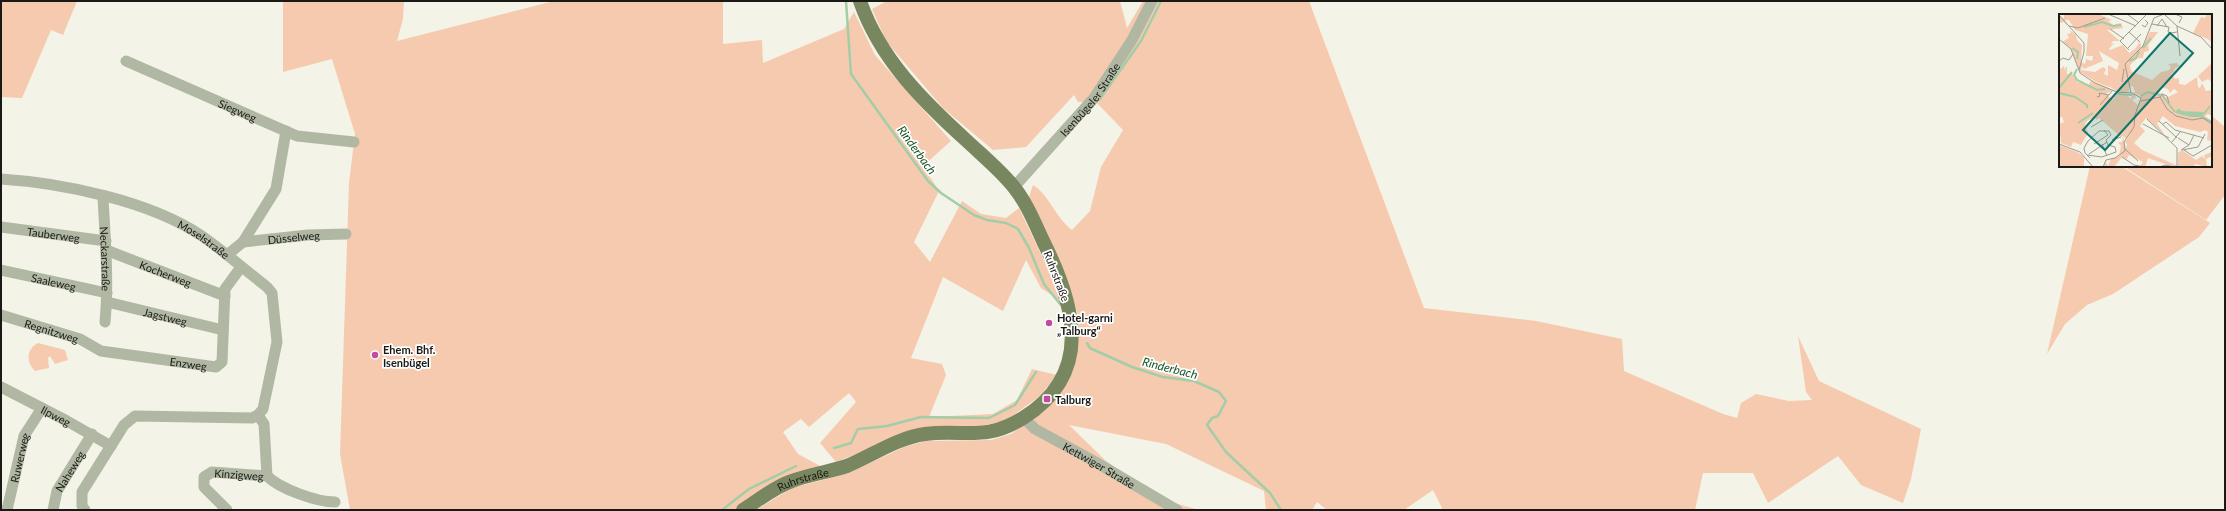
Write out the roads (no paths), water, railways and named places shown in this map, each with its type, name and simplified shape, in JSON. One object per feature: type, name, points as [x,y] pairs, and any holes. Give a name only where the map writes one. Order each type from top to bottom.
[{"type":"main road","name":"Ruhrstraße","points":[[743,510],[791,481],[845,466],[903,440],[926,434],[986,434],[1006,427],[1024,418],[1045,401],[1056,388],[1065,373],[1073,342],[1072,318],[1067,296],[1054,262],[1026,204],[1014,187],[931,108],[895,66],[874,36],[860,1]]},
{"type":"street","name":"Isenbügeler Straße","points":[[1014,187],[1094,98],[1132,40],[1152,1]]},
{"type":"street","name":"Siegweg","points":[[126,61],[298,136],[354,142]]},
{"type":"street","points":[[227,255],[243,242],[276,189],[286,131]]},
{"type":"street","name":"Moselstraße","points":[[1,179],[62,186],[140,207],[167,218],[201,236],[268,287],[272,293],[277,342],[263,409],[258,415]]},
{"type":"street","name":"Neckarstraße","points":[[103,197],[107,297],[105,322]]},
{"type":"street","name":"Tauberweg","points":[[1,227],[106,245]]},
{"type":"street","name":"Düsselweg","points":[[243,242],[308,235],[346,234]]},
{"type":"street","name":"Kocherweg","points":[[106,245],[225,296]]},
{"type":"street","name":"Enzweg","points":[[101,351],[216,367],[222,362],[225,289],[241,266]]},
{"type":"street","name":"Saaleweg","points":[[1,270],[107,297]]},
{"type":"street","name":"Jagstweg","points":[[107,297],[223,330]]},
{"type":"street","name":"Regnitzweg","points":[[1,315],[80,339],[101,351]]},
{"type":"street","name":"Ilpweg","points":[[1,387],[92,434],[111,446]]},
{"type":"street","name":"Ruwerweg","points":[[7,510],[24,436],[42,408]]},
{"type":"street","points":[[85,510],[82,506],[82,492],[124,425],[135,416],[252,418],[258,415],[264,424],[267,476]]},
{"type":"street","name":"Kettwiger Straße","points":[[1024,418],[1035,429],[1177,510]]},
{"type":"street","name":"Naheweg","points":[[53,510],[57,491],[92,434]]},
{"type":"street","name":"Kinzigweg","points":[[227,510],[208,493],[204,487],[204,477],[212,472],[267,476],[273,483],[323,502],[335,502]]},
{"type":"waterway","name":"Rinderbach","points":[[846,1],[851,74],[928,181],[941,193],[974,215],[987,220],[1006,223],[1018,229],[1029,248],[1044,284],[1060,304]]},
{"type":"waterway","points":[[1100,99],[1141,41],[1161,1]]},
{"type":"waterway","name":"Rinderbach","points":[[1087,343],[1090,348],[1132,367],[1163,377],[1194,381],[1219,392],[1226,401],[1218,416],[1212,418],[1207,425],[1226,452],[1270,493],[1281,510]]},
{"type":"waterway","points":[[834,448],[851,443],[858,429],[887,426],[921,417],[989,418],[1015,405],[1036,372]]},
{"type":"waterway","points":[[722,510],[749,489],[796,466]]},
{"type":"place","name":"Hotel-garni „Talburg“","points":[[1049,323]]},
{"type":"place","name":"Ehem. Bhf. Isenbügel","points":[[375,355]]},
{"type":"place","name":"Talburg","points":[[1047,399]]}]
